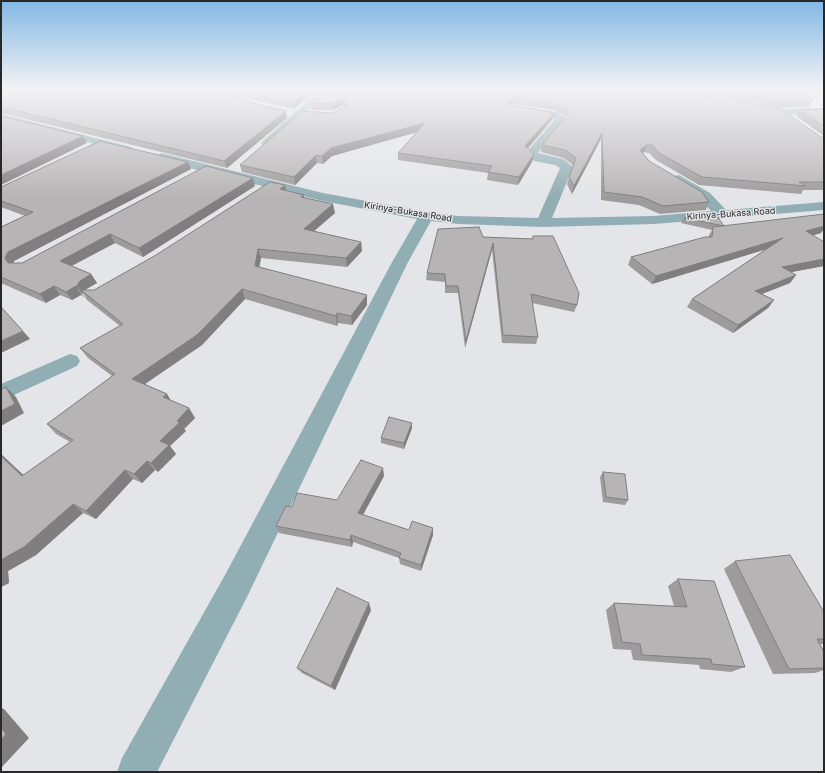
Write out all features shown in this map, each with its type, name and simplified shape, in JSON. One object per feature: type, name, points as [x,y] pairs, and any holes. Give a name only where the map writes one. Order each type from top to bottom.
[{"type":"street","name":"Kirinya-Bukasa Road","points":[[38,126],[205,169],[351,203],[426,216],[496,222],[543,223],[654,220],[824,206]]},
{"type":"street","points":[[259,149],[284,126]]},
{"type":"street","points":[[543,223],[567,167],[559,162],[538,158],[531,154],[555,126]]},
{"type":"street","points":[[88,149],[102,142]]},
{"type":"street","points":[[228,174],[241,164]]},
{"type":"street","points":[[185,180],[205,169]]},
{"type":"street","points":[[667,172],[705,196],[723,215]]},
{"type":"street","points":[[251,197],[270,184]]},
{"type":"street","points":[[136,772],[236,586],[399,264],[426,216]]},
{"type":"street","points":[[1,393],[70,361]]},
{"type":"building","points":[[1,126],[42,126],[83,136],[1,175]]},
{"type":"building","points":[[80,126],[267,126],[224,161]]},
{"type":"building","points":[[285,126],[413,126],[331,148],[322,156],[316,155],[294,177],[240,165]]},
{"type":"building","points":[[422,126],[543,126],[525,146],[534,154],[519,177],[488,172],[492,166],[398,153]]},
{"type":"building","points":[[557,126],[805,126],[824,139],[824,182],[799,182],[806,186],[702,177],[659,153],[652,145],[647,145],[640,150],[649,161],[702,192],[709,202],[663,206],[642,197],[604,192],[602,133],[574,186],[569,177],[576,158],[565,150],[542,145]]},
{"type":"building","points":[[100,141],[188,162],[8,252],[5,258],[8,263],[22,263],[206,166],[253,178],[139,248],[110,234],[60,261],[91,274],[80,281],[77,285],[79,289],[76,286],[66,292],[54,286],[40,294],[1,277],[1,227],[33,212],[1,201],[1,187]]},
{"type":"building","points":[[270,182],[285,185],[280,189],[304,195],[301,197],[333,204],[304,229],[361,242],[346,258],[258,249],[255,266],[367,295],[351,316],[337,313],[336,316],[242,289],[197,335],[132,379],[167,394],[163,397],[189,408],[177,421],[180,422],[160,441],[169,445],[151,463],[147,461],[134,474],[125,470],[86,511],[73,504],[24,547],[1,560],[1,456],[22,476],[73,440],[47,424],[115,374],[80,348],[123,324],[81,290],[94,290],[156,255]]},
{"type":"building","points":[[824,214],[824,226],[806,231],[824,242],[824,259],[782,267],[796,275],[755,291],[774,300],[738,325],[692,299],[783,238],[656,276],[631,257],[705,237],[712,237],[713,227]]},
{"type":"building","points":[[716,215],[724,226],[684,218]]},
{"type":"building","points":[[479,227],[483,237],[533,239],[533,236],[553,236],[579,293],[577,305],[531,294],[538,337],[503,335],[493,243],[466,341],[458,286],[446,286],[445,274],[427,273],[438,229]]},
{"type":"building","points":[[1,307],[23,331],[1,341]]},
{"type":"building","points":[[6,387],[15,404],[1,411],[1,389]]},
{"type":"building","points":[[389,417],[412,423],[404,443],[381,438]]},
{"type":"building","points":[[361,460],[383,468],[358,513],[409,530],[412,521],[433,528],[421,565],[399,558],[401,553],[351,535],[350,540],[276,526],[286,506],[292,507],[297,493],[337,500]]},
{"type":"building","points":[[603,472],[625,474],[628,500],[606,497]]},
{"type":"building","points":[[790,555],[824,612],[824,639],[817,639],[824,652],[824,668],[789,669],[735,561]]},
{"type":"building","points":[[678,579],[714,581],[745,667],[712,664],[711,659],[642,655],[640,644],[622,642],[614,603],[687,607]]},
{"type":"building","points":[[337,588],[369,603],[331,686],[297,668]]},
{"type":"building","points":[[1,728],[6,734],[1,740]]}]
